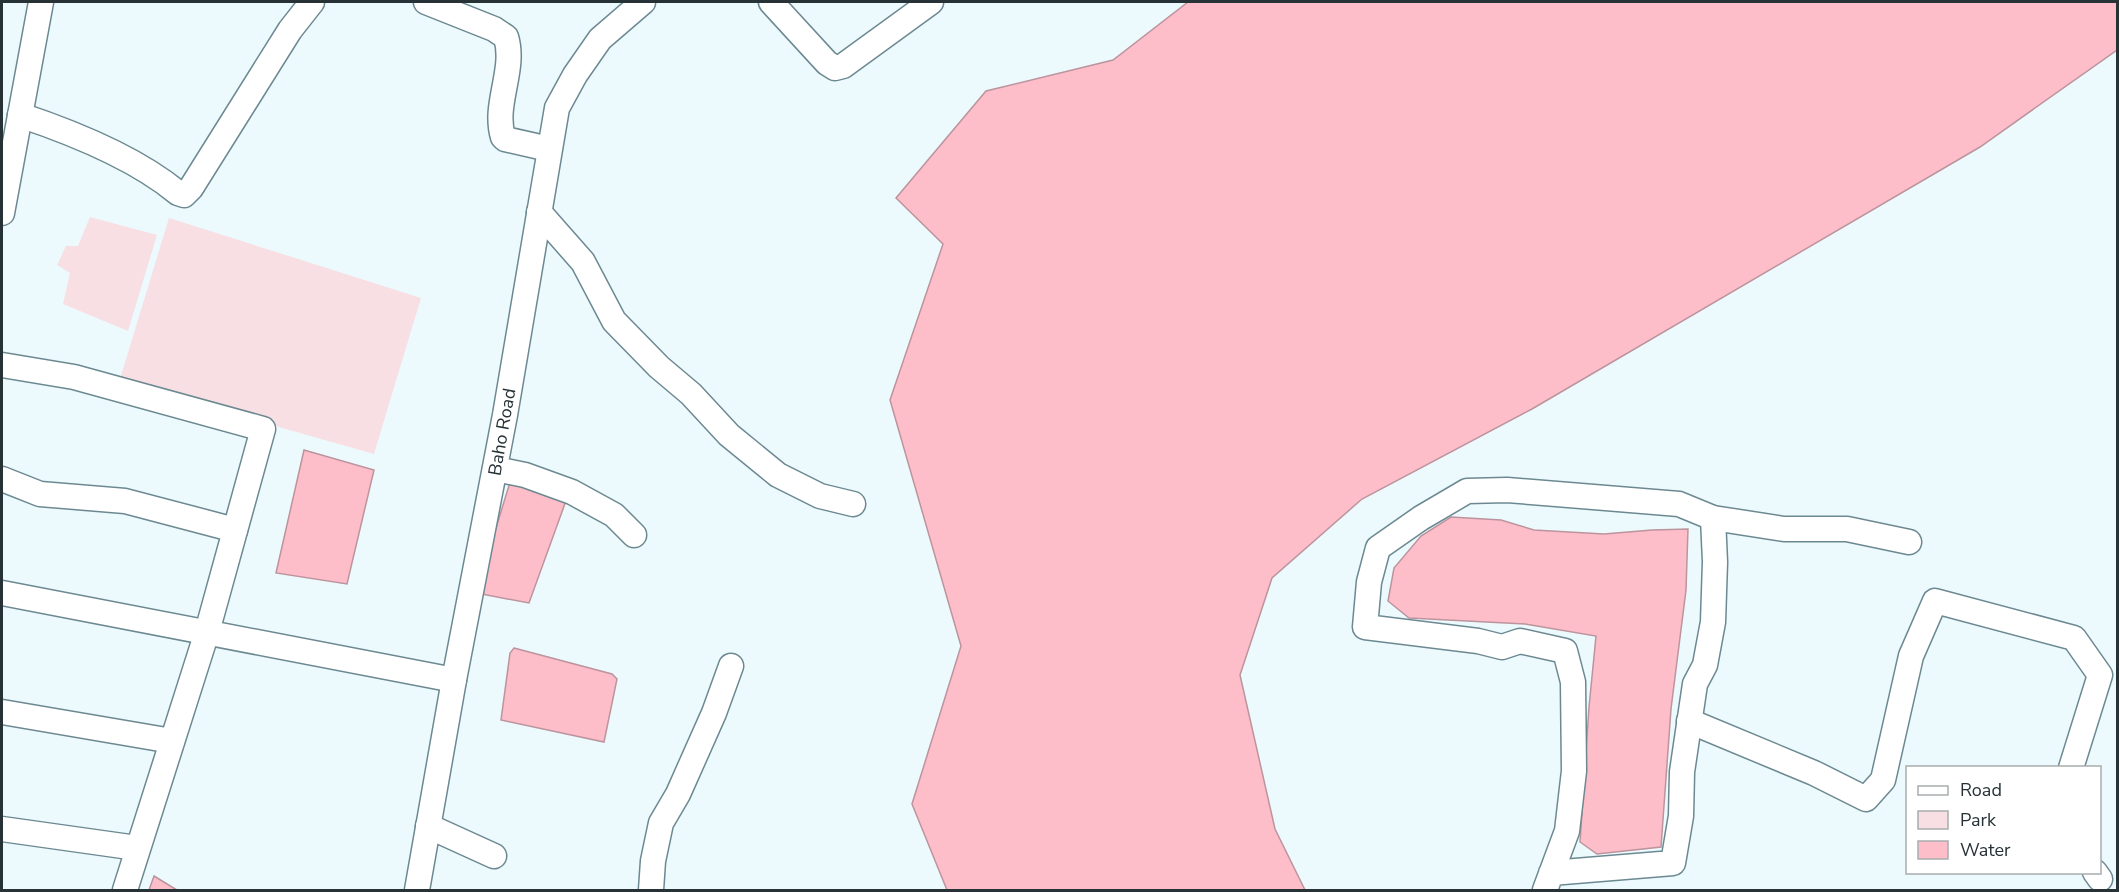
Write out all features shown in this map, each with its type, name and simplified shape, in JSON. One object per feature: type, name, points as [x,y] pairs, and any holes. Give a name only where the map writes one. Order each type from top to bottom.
[{"type":"street","points":[[2,213],[41,2]]},
{"type":"street","points":[[20,115],[46,124],[149,171],[184,195],[191,188],[290,30],[312,2]]},
{"type":"street","points":[[426,2],[494,29],[506,37],[509,63],[502,104],[503,137],[549,149]]},
{"type":"street","name":"Baho Road","points":[[417,891],[454,680],[495,469],[557,108],[575,75],[600,39],[643,2]]},
{"type":"street","points":[[771,2],[827,63],[835,68],[843,66],[931,2]]},
{"type":"street","points":[[539,212],[583,262],[614,321],[659,367],[691,394],[729,435],[778,475],[820,496],[853,504]]},
{"type":"street","points":[[2,365],[74,377],[263,429],[207,632],[125,891]]},
{"type":"street","points":[[495,469],[536,478],[572,492],[614,515],[634,535]]},
{"type":"street","points":[[2,479],[40,494],[125,501],[235,530]]},
{"type":"street","points":[[1713,518],[1715,562],[1713,622],[1705,665],[1695,684],[1682,772],[1681,816],[1673,863],[1548,882],[1567,831],[1574,771],[1573,682],[1565,651],[1520,641],[1502,647],[1478,641],[1365,627],[1369,582],[1378,548],[1467,490],[1507,490],[1679,504],[1713,518],[1784,529],[1847,529],[1909,542]]},
{"type":"street","points":[[2,593],[454,680]]},
{"type":"street","points":[[1689,721],[1814,773],[1866,799],[1883,780],[1896,771],[1911,656],[1935,601],[2074,638],[2100,675],[2072,766]]},
{"type":"street","points":[[651,891],[653,861],[662,823],[678,794],[714,713],[731,666]]},
{"type":"street","points":[[2,712],[172,741]]},
{"type":"street","points":[[428,826],[494,855]]},
{"type":"street","points":[[2,829],[137,848]]},
{"type":"green space","points":[[90,217],[157,235],[128,331],[63,304],[70,273],[57,265],[66,246],[78,246]]},
{"type":"green space","points":[[169,218],[421,298],[374,454],[119,382]]},
{"type":"water","points":[[1188,2],[2117,2],[2117,50],[1980,147],[1532,409],[1362,499],[1272,578],[1240,675],[1275,829],[1305,890],[947,890],[912,804],[961,646],[890,400],[943,244],[896,198],[986,91],[1113,60]]},
{"type":"water","points":[[304,450],[374,470],[347,584],[276,573]]},
{"type":"water","points":[[511,479],[567,498],[529,603],[476,593]]},
{"type":"water","points":[[1451,517],[1501,520],[1534,530],[1604,534],[1688,529],[1686,590],[1671,709],[1661,847],[1597,854],[1580,842],[1596,636],[1525,624],[1409,618],[1388,601],[1394,568],[1421,536]]},
{"type":"water","points":[[514,648],[612,674],[617,679],[604,742],[501,720],[510,653]]},
{"type":"water","points":[[154,876],[177,890],[149,890]]}]
